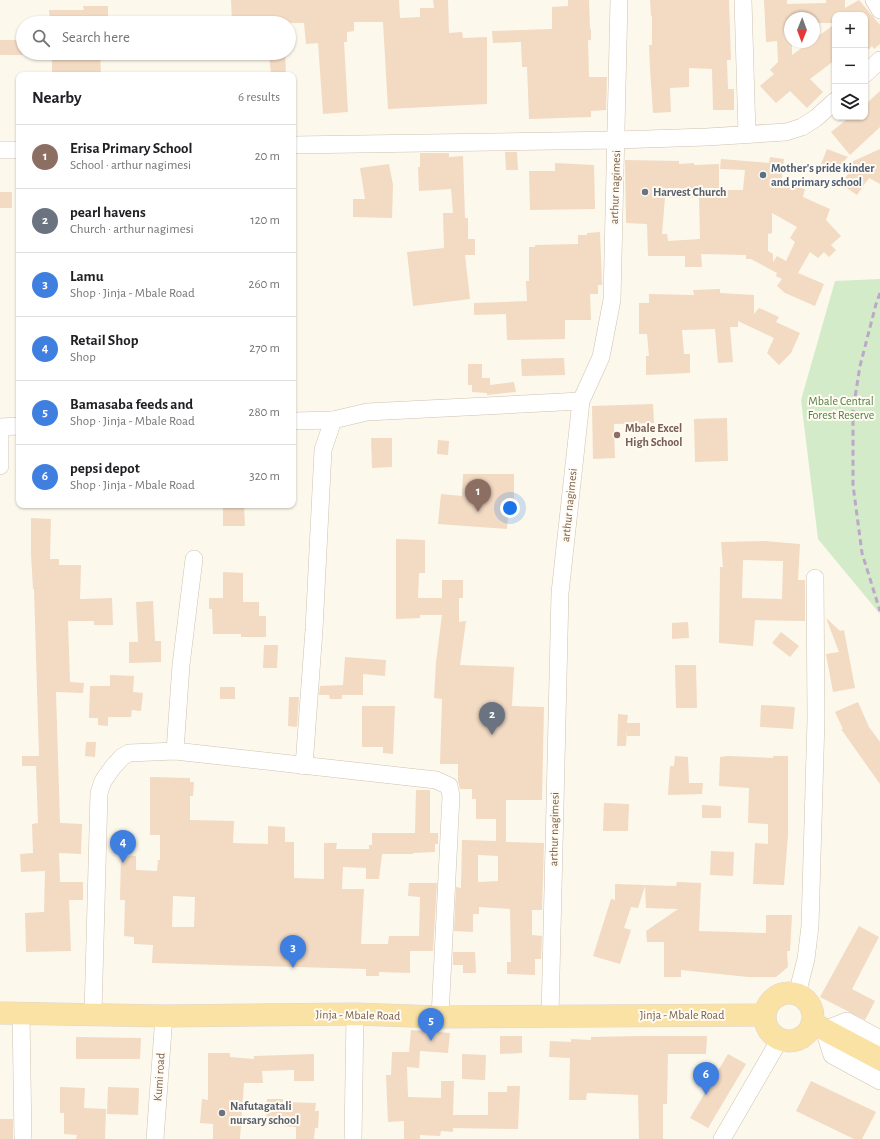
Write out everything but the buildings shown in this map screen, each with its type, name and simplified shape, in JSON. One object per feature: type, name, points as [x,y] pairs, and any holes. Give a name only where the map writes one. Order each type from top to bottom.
[{"type":"main road","points":[[818,1026],[795,1040],[780,1039],[768,1030],[764,1015],[770,1002],[775,996],[790,992],[797,994],[809,1003],[818,1026],[880,1059]]},
{"type":"main road","name":"Jinja - Mbale Road","points":[[10,1012],[164,1016],[355,1014],[440,1017],[764,1015]]},
{"type":"street","name":"arthur nagimesi","points":[[550,1016],[560,593],[580,401],[601,357],[612,300],[617,140],[619,0]]},
{"type":"street","points":[[743,0],[747,134]]},
{"type":"street","points":[[874,0],[880,10]]},
{"type":"street","points":[[868,71],[880,60]]},
{"type":"street","points":[[296,146],[617,140],[786,132],[802,128],[832,104]]},
{"type":"street","points":[[0,150],[16,150]]},
{"type":"street","points":[[296,421],[333,420],[367,412],[580,401]]},
{"type":"street","points":[[304,766],[314,630],[324,450],[333,420]]},
{"type":"street","points":[[0,466],[0,428],[16,426]]},
{"type":"street","points":[[175,751],[182,665],[194,560]]},
{"type":"street","points":[[797,994],[806,959],[810,926],[816,719],[815,578]]},
{"type":"street","points":[[93,1014],[99,793],[103,781],[122,757],[129,753],[175,751],[436,780],[449,786],[451,796],[440,1017]]},
{"type":"street","points":[[10,1012],[23,1139]]},
{"type":"street","points":[[353,1139],[355,1014]]},
{"type":"street","name":"Kumi road","points":[[155,1139],[164,1016]]},
{"type":"street","points":[[880,1039],[847,1021],[818,1026],[832,1055],[880,1081]]},
{"type":"street","points":[[722,1139],[780,1039]]},
{"type":"green space","name":"Mbale Central Forest Reserve","points":[[880,279],[880,614],[818,539],[801,400],[835,281]]},
{"type":"railway","points":[[880,293],[860,366],[853,410],[853,485],[862,553],[880,611]]},
{"type":"place","name":"Mother's pride kinder and primary school","points":[[763,175]]},
{"type":"place","name":"Harvest Church","points":[[645,192]]},
{"type":"place","name":"Mbale Excel High School","points":[[617,435]]},
{"type":"place","name":"Erisa Primary School","points":[[478,512]]},
{"type":"place","name":"pearl havens","points":[[492,735]]},
{"type":"place","name":"Retail Shop","points":[[123,863]]},
{"type":"place","name":"Lamu","points":[[293,968]]},
{"type":"place","name":"Bamasaba feeds and","points":[[431,1041]]},
{"type":"place","name":"pepsi depot","points":[[706,1095]]},
{"type":"place","name":"Nafutagatali nursary school","points":[[222,1113]]}]
